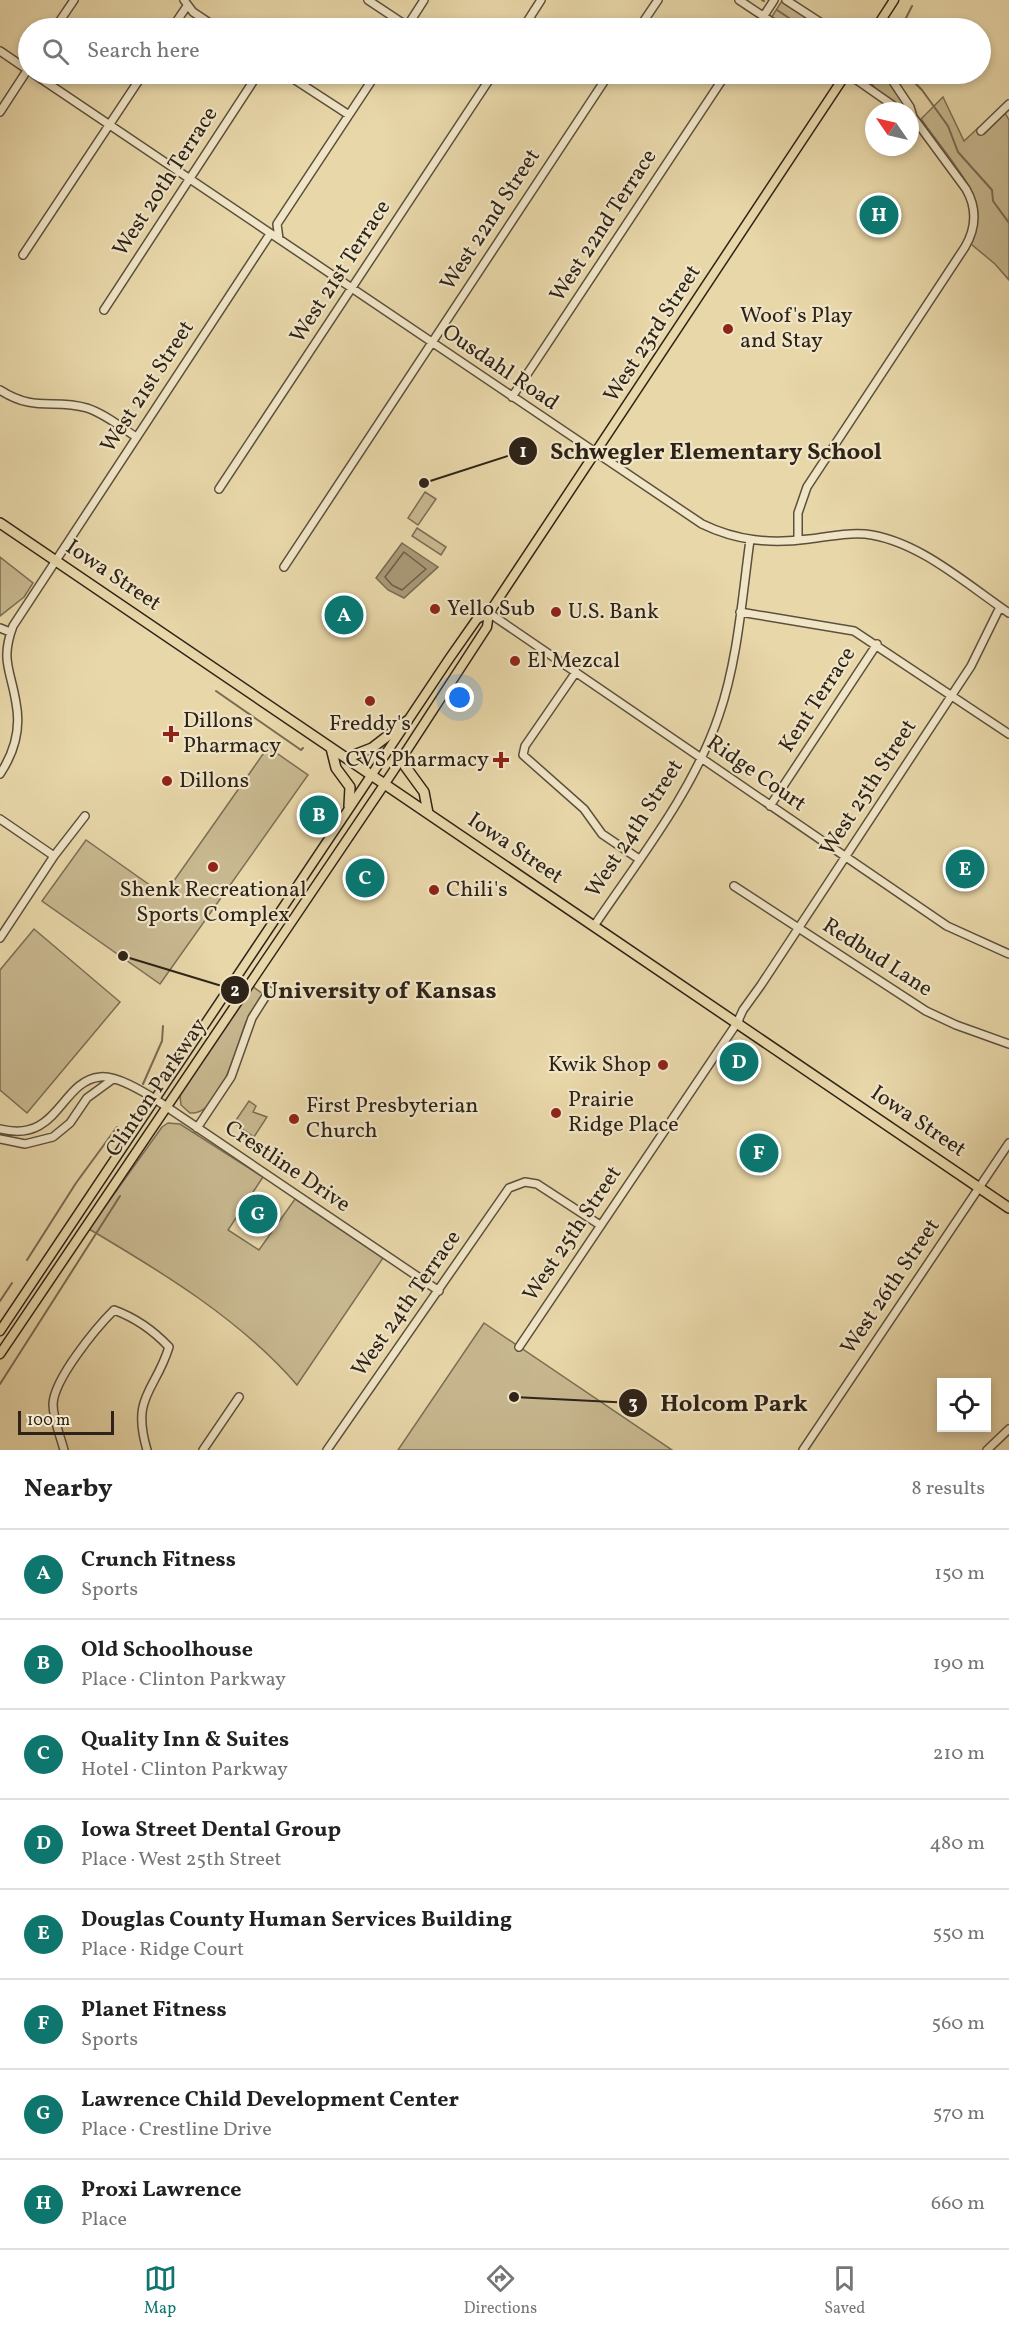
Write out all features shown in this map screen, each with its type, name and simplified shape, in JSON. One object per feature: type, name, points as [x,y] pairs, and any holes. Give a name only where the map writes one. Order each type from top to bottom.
[{"type":"highway","name":"Iowa Street","points":[[0,522],[1009,1208]]},
{"type":"highway","points":[[346,758],[364,752],[379,743],[407,721]]},
{"type":"highway","points":[[331,748],[336,768],[350,787],[349,806]]},
{"type":"highway","points":[[403,756],[405,766],[423,792],[428,813]]},
{"type":"main road","points":[[882,18],[894,0]]},
{"type":"main road","name":"West 23rd Street","points":[[384,784],[487,627],[489,614],[840,84]]},
{"type":"main road","name":"West 23rd Street","points":[[370,774],[477,619],[489,614]]},
{"type":"main road","name":"Clinton Parkway","points":[[0,1331],[273,924],[289,895],[370,774]]},
{"type":"main road","name":"Clinton Parkway","points":[[0,1354],[384,784]]},
{"type":"street","points":[[62,18],[74,0]]},
{"type":"street","points":[[368,0],[393,18]]},
{"type":"street","points":[[412,18],[424,0]]},
{"type":"street","points":[[530,18],[542,0]]},
{"type":"street","points":[[646,18],[658,0]]},
{"type":"street","points":[[738,0],[766,18]]},
{"type":"street","points":[[763,16],[774,0]]},
{"type":"street","points":[[786,0],[814,18]]},
{"type":"street","points":[[178,18],[186,3],[205,18]]},
{"type":"street","points":[[0,51],[18,63]]},
{"type":"street","points":[[0,112],[19,84]]},
{"type":"street","name":"Ousdahl Road","points":[[49,84],[702,524],[727,535],[750,540],[776,542],[857,534],[892,540],[921,553],[1009,613]]},
{"type":"street","points":[[23,255],[136,84]]},
{"type":"street","name":"West 20th Terrace","points":[[104,310],[251,84]]},
{"type":"street","points":[[301,84],[349,115]]},
{"type":"street","points":[[280,240],[277,234],[277,224],[369,84]]},
{"type":"street","name":"West 21st Terrace","points":[[219,489],[486,84]]},
{"type":"street","name":"West 22nd Street","points":[[284,567],[602,84]]},
{"type":"street","name":"West 22nd Terrace","points":[[512,398],[719,84]]},
{"type":"street","points":[[862,84],[888,102]]},
{"type":"street","points":[[895,84],[907,102]]},
{"type":"street","points":[[981,131],[1009,104]]},
{"type":"street","points":[[798,540],[798,513],[804,493],[972,234],[974,212],[966,189],[919,126]]},
{"type":"street","points":[[262,229],[277,224]]},
{"type":"street","name":"West 21st Street","points":[[10,632],[270,234]]},
{"type":"street","points":[[0,390],[26,403],[87,408],[136,437]]},
{"type":"street","name":"West 24th Street","points":[[594,926],[681,795],[701,758],[724,699],[750,540]]},
{"type":"street","name":"West 25th Street","points":[[519,1347],[737,1023],[742,1010],[761,985],[952,695],[981,649],[1000,607]]},
{"type":"street","points":[[740,612],[847,629],[862,635],[1009,734]]},
{"type":"street","name":"Ridge Court","points":[[489,614],[955,931],[1009,954]]},
{"type":"street","points":[[0,628],[10,632],[5,647],[5,666],[16,702],[18,727],[12,752],[0,774]]},
{"type":"street","name":"Kent Terrace","points":[[770,806],[877,644]]},
{"type":"street","points":[[576,672],[525,746],[523,755],[584,809],[602,834],[639,859]]},
{"type":"street","points":[[0,938],[54,856],[85,816]]},
{"type":"street","points":[[0,819],[54,856]]},
{"type":"street","name":"Redbud Lane","points":[[734,886],[926,1011],[956,1025],[1009,1044]]},
{"type":"street","points":[[197,1128],[231,1077],[252,1018],[269,992]]},
{"type":"street","points":[[0,1129],[15,1132],[35,1128],[50,1119],[87,1081],[102,1076],[113,1079]]},
{"type":"street","points":[[0,1139],[25,1144],[53,1137],[70,1123],[87,1098],[113,1079]]},
{"type":"street","name":"Crestline Drive","points":[[113,1079],[131,1085],[155,1099],[439,1292]]},
{"type":"street","name":"West 26th Street","points":[[803,1450],[1009,1143]]},
{"type":"street","name":"West 24th Terrace","points":[[327,1450],[439,1292],[506,1191],[519,1183],[530,1182],[541,1185],[600,1225]]},
{"type":"street","points":[[64,1450],[54,1413],[53,1403],[56,1389],[97,1328],[114,1310],[139,1321],[169,1347],[164,1363],[146,1394],[141,1411],[141,1427],[147,1450]]},
{"type":"street","points":[[203,1450],[239,1397]]},
{"type":"street","points":[[987,1450],[1009,1428]]},
{"type":"shaded area","points":[[782,1],[807,18],[771,18]]},
{"type":"shaded area","points":[[872,84],[891,84],[903,102],[893,102],[879,93]]},
{"type":"shaded area","points":[[943,97],[964,141],[978,128],[984,134],[1005,113],[1009,120],[1009,280],[995,264],[971,244],[978,220],[971,190],[921,119]]},
{"type":"shaded area","points":[[425,492],[436,499],[418,525],[408,518]]},
{"type":"shaded area","points":[[417,528],[446,547],[441,555],[412,536]]},
{"type":"shaded area","points":[[0,557],[33,583],[24,597],[0,616]]},
{"type":"shaded area","name":"Shenk Recreational Sports Complex","points":[[268,747],[308,775],[160,984],[42,901],[86,840],[164,895]]},
{"type":"shaded area","points":[[34,929],[120,1002],[27,1113],[0,1090],[0,970]]},
{"type":"shaded area","points":[[252,986],[263,994],[246,1022],[226,1077],[211,1103],[201,1111],[190,1113],[181,1105],[182,1091]]},
{"type":"shaded area","points":[[249,1101],[256,1106],[253,1112],[267,1117],[254,1137],[234,1123]]},
{"type":"shaded area","points":[[168,1123],[180,1124],[263,1177],[228,1230],[259,1250],[295,1199],[383,1258],[297,1385],[275,1361],[226,1318],[172,1280],[89,1229],[162,1127]]},
{"type":"shaded area","points":[[484,1323],[672,1450],[398,1450]]},
{"type":"water","points":[[402,543],[438,567],[404,598],[388,590],[376,578]]},
{"type":"waterway","points":[[906,18],[912,6]]},
{"type":"waterway","points":[[777,10],[789,18]]},
{"type":"waterway","points":[[916,84],[948,126],[958,152],[992,190],[993,201],[1009,223]]},
{"type":"waterway","points":[[216,691],[301,750],[303,748]]},
{"type":"waterway","points":[[143,1084],[162,1041],[163,1026]]},
{"type":"waterway","points":[[27,1260],[76,1183],[117,1127]]},
{"type":"waterway","points":[[0,1384],[120,1196]]},
{"type":"waterway","points":[[0,1301],[12,1283]]},
{"type":"place","name":"Proxi Lawrence","points":[[879,215]]},
{"type":"place","name":"Woof's Play and Stay","points":[[728,329]]},
{"type":"place","name":"Schwegler Elementary School","points":[[424,483]]},
{"type":"place","name":"Yello Sub","points":[[435,609]]},
{"type":"place","name":"U.S. Bank","points":[[556,612]]},
{"type":"place","name":"Crunch Fitness","points":[[344,615]]},
{"type":"place","name":"El Mezcal","points":[[515,661]]},
{"type":"place","name":"Freddy's","points":[[370,701]]},
{"type":"place","name":"Dillons Pharmacy","points":[[171,734]]},
{"type":"place","name":"CVS Pharmacy","points":[[501,760]]},
{"type":"place","name":"Dillons","points":[[167,781]]},
{"type":"place","name":"Old Schoolhouse","points":[[319,815]]},
{"type":"place","name":"Shenk Recreational Sports Complex","points":[[213,867]]},
{"type":"place","name":"Douglas County Human Services Building","points":[[965,869]]},
{"type":"place","name":"Quality Inn & Suites","points":[[365,878]]},
{"type":"place","name":"Chili's","points":[[434,890]]},
{"type":"place","name":"University of Kansas","points":[[123,956]]},
{"type":"place","name":"Iowa Street Dental Group","points":[[739,1062]]},
{"type":"place","name":"Kwik Shop","points":[[663,1065]]},
{"type":"place","name":"Prairie Ridge Place","points":[[556,1113]]},
{"type":"place","name":"First Presbyterian Church","points":[[294,1119]]},
{"type":"place","name":"Planet Fitness","points":[[759,1153]]},
{"type":"place","name":"Lawrence Child Development Center","points":[[258,1214]]},
{"type":"place","name":"Holcom Park","points":[[514,1397]]}]
